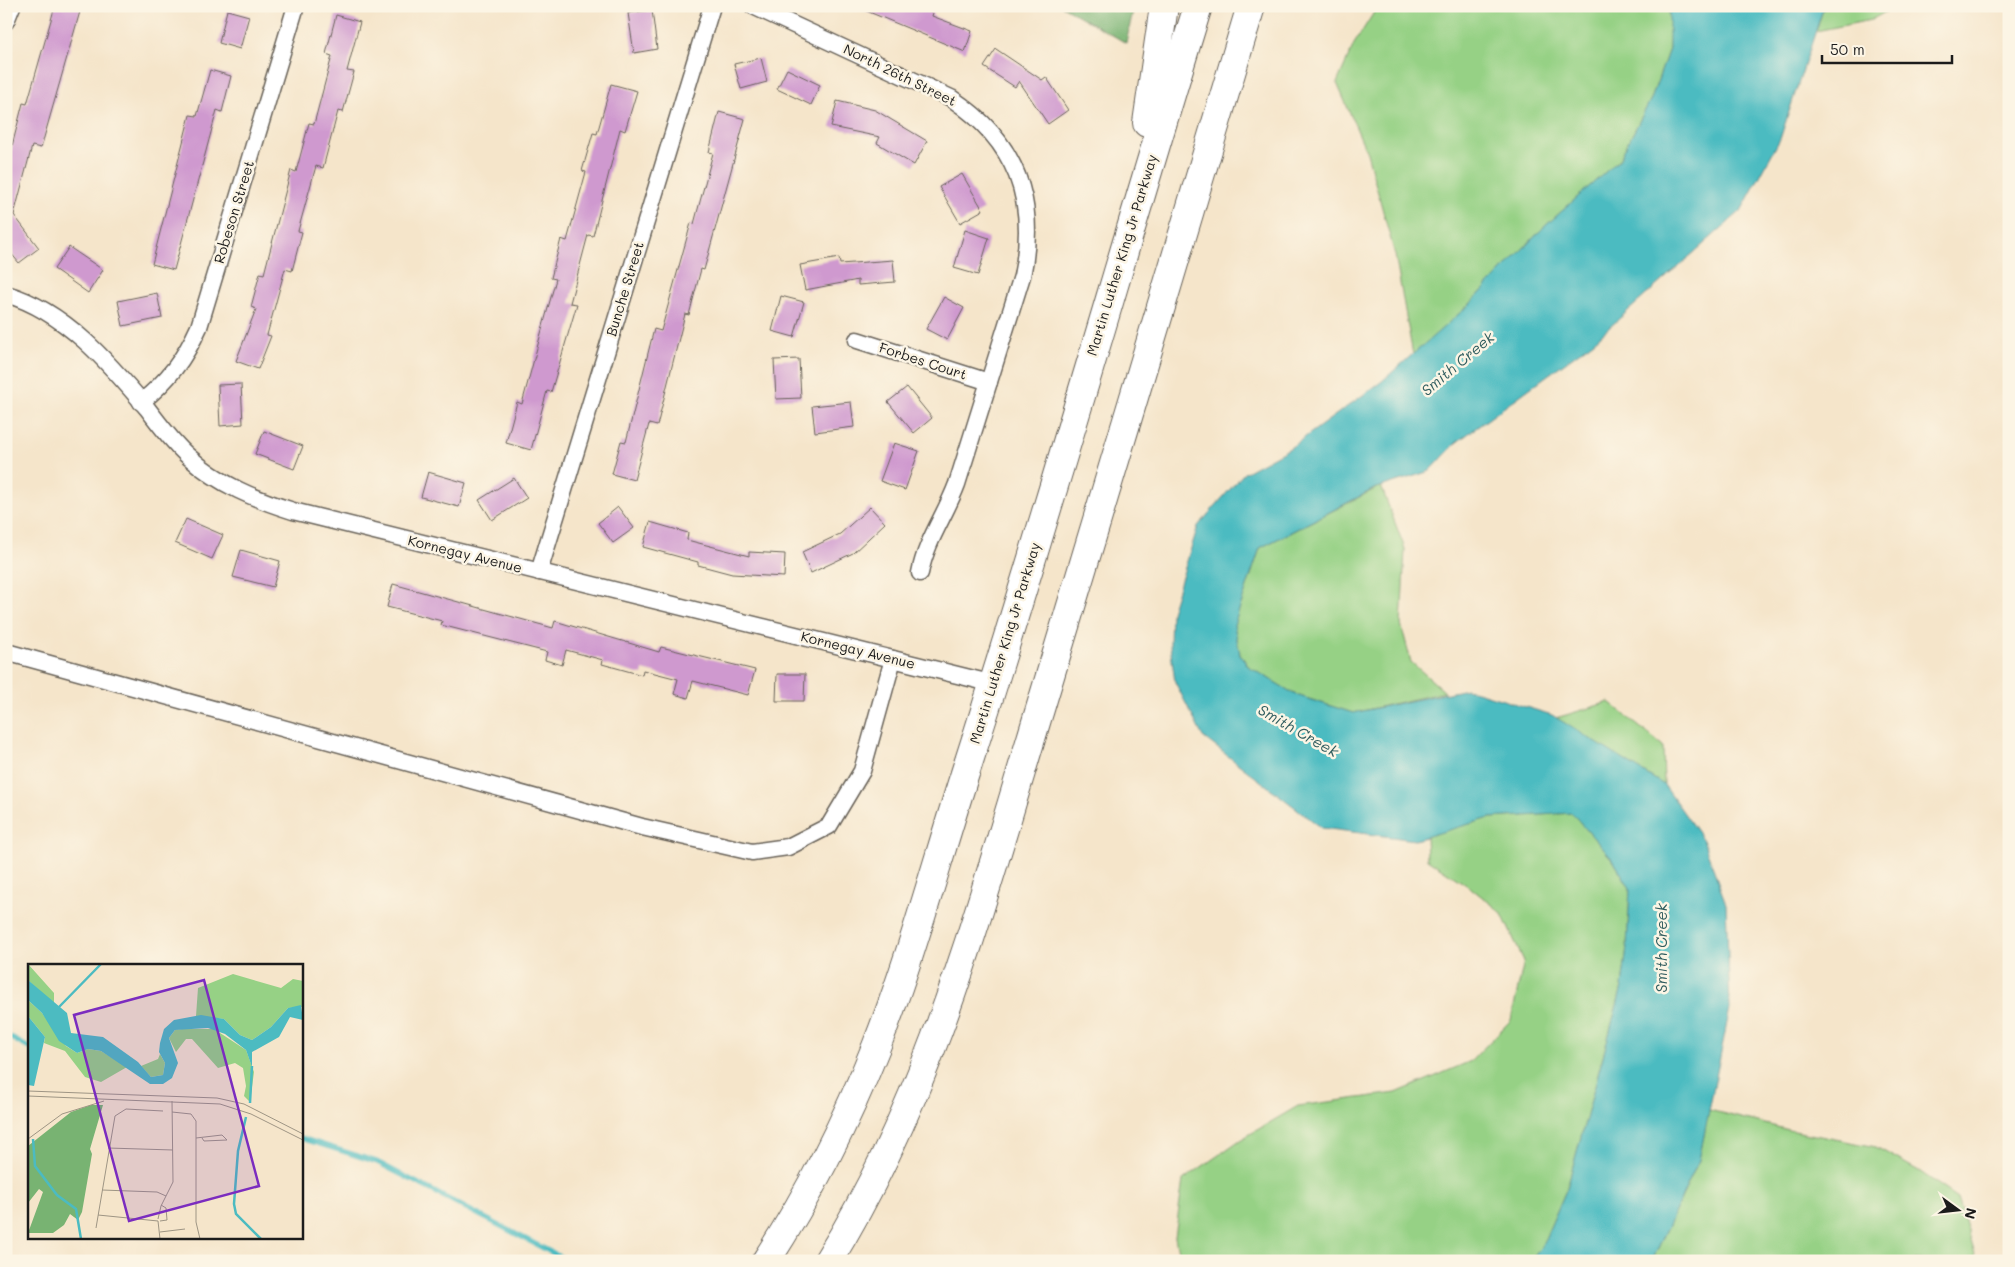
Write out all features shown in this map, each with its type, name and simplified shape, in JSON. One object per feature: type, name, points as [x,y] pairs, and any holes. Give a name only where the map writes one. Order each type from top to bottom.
[{"type":"highway","points":[[1129,230],[1161,39],[1164,6]]},
{"type":"highway","name":"Martin Luther King Jr Parkway","points":[[766,1261],[818,1173],[848,1112],[876,1046],[921,916],[994,684],[1129,230],[1198,6]]},
{"type":"highway","points":[[828,1261],[889,1150],[912,1101],[937,1036],[988,881],[1251,6]]},
{"type":"street","points":[[6,21],[12,6]]},
{"type":"street","name":"Robeson Street","points":[[142,402],[168,378],[184,358],[199,327],[296,6]]},
{"type":"street","name":"Bunche Street","points":[[539,572],[712,6]]},
{"type":"street","name":"North 26th Street","points":[[752,6],[952,98],[984,123],[1004,148],[1017,174],[1024,198],[1028,226],[1028,248],[1022,276],[989,382]]},
{"type":"street","name":"Kornegay Avenue","points":[[6,294],[42,309],[82,339],[142,402],[175,444],[189,458],[237,491],[250,497],[293,511],[994,684]]},
{"type":"street","name":"Forbes Court","points":[[858,340],[989,382]]},
{"type":"street","points":[[920,573],[928,545],[948,509],[989,382]]},
{"type":"street","points":[[6,652],[632,824],[752,852],[788,847],[830,826],[862,771],[893,659]]},
{"type":"green space","points":[[1062,6],[1134,6],[1126,43]]},
{"type":"green space","points":[[1378,6],[1669,6],[1671,12],[1669,49],[1652,97],[1619,160],[1543,228],[1469,305],[1413,355],[1395,255],[1367,153],[1337,83],[1354,44]]},
{"type":"green space","points":[[1824,6],[1896,6],[1871,20],[1816,31]]},
{"type":"green space","points":[[1381,486],[1405,549],[1401,624],[1411,662],[1445,692],[1353,713],[1296,695],[1248,666],[1240,654],[1234,625],[1260,548]]},
{"type":"green space","points":[[1609,702],[1663,746],[1664,785],[1556,718]]},
{"type":"green space","points":[[1572,813],[1613,860],[1630,888],[1627,947],[1622,987],[1567,1188],[1542,1246],[1531,1261],[1180,1261],[1175,1237],[1183,1180],[1240,1140],[1298,1106],[1396,1093],[1471,1061],[1511,1020],[1524,961],[1501,912],[1471,888],[1427,859],[1426,836],[1490,818]]},
{"type":"green space","points":[[1709,1110],[1789,1130],[1876,1147],[1919,1171],[1958,1198],[1977,1261],[1652,1261],[1699,1160]]},
{"type":"water","name":"Smith Creek","points":[[1669,6],[1824,6],[1780,139],[1741,211],[1594,341],[1457,442],[1430,471],[1374,489],[1260,548],[1234,625],[1240,654],[1248,666],[1296,695],[1353,713],[1467,689],[1552,715],[1664,785],[1703,840],[1726,904],[1730,1008],[1699,1160],[1652,1261],[1531,1261],[1542,1246],[1567,1188],[1622,987],[1627,947],[1630,888],[1613,860],[1572,813],[1490,818],[1415,840],[1322,828],[1203,737],[1175,682],[1170,645],[1171,612],[1198,526],[1244,473],[1290,448],[1381,382],[1469,305],[1543,228],[1619,160],[1652,97],[1669,49]]},
{"type":"building","points":[[55,6],[81,8],[41,148],[32,146],[14,215],[39,248],[19,263],[6,247],[6,149],[11,150],[23,103],[27,104]]},
{"type":"building","points":[[915,6],[933,13],[932,16],[972,31],[965,52],[857,7]]},
{"type":"building","points":[[227,10],[249,16],[240,49],[219,43]]},
{"type":"building","points":[[652,10],[657,49],[634,53],[628,13]]},
{"type":"building","points":[[336,15],[360,22],[347,71],[354,72],[343,112],[338,111],[323,168],[316,166],[298,231],[302,232],[292,271],[285,269],[267,335],[271,336],[258,369],[236,361],[256,309],[251,307],[260,273],[264,274],[291,170],[296,172],[309,123],[314,124],[332,56],[326,54]]},
{"type":"building","points":[[996,49],[1042,80],[1046,77],[1068,110],[1048,124],[1019,81],[1015,87],[984,67]]},
{"type":"building","points":[[761,58],[767,82],[741,89],[734,64]]},
{"type":"building","points":[[787,69],[820,85],[811,105],[777,89]]},
{"type":"building","points":[[210,70],[231,76],[222,112],[217,110],[174,270],[152,264],[190,115],[197,116]]},
{"type":"building","points":[[611,84],[637,91],[625,131],[620,129],[593,236],[588,235],[570,303],[577,304],[551,392],[547,391],[531,450],[506,443],[517,402],[522,404],[556,279],[551,278],[561,239],[567,241],[586,172],[582,171],[593,133],[597,134]]},
{"type":"building","points":[[837,101],[875,110],[927,141],[914,165],[877,143],[880,137],[831,127]]},
{"type":"building","points":[[719,112],[745,119],[704,270],[701,269],[689,315],[685,314],[657,426],[649,424],[634,480],[612,474],[621,441],[626,442],[654,329],[661,331],[691,223],[694,224],[713,153],[709,152]]},
{"type":"building","points":[[962,174],[983,210],[960,223],[939,187]]},
{"type":"building","points":[[965,230],[989,238],[978,275],[954,268]]},
{"type":"building","points":[[69,247],[103,270],[88,293],[54,269]]},
{"type":"building","points":[[839,258],[840,264],[893,260],[895,282],[858,285],[858,280],[805,290],[800,265]]},
{"type":"building","points":[[157,293],[162,318],[123,326],[118,301]]},
{"type":"building","points":[[781,296],[804,302],[794,337],[772,331]]},
{"type":"building","points":[[944,297],[964,308],[947,340],[926,329]]},
{"type":"building","points":[[799,359],[801,398],[776,399],[774,360]]},
{"type":"building","points":[[241,384],[243,424],[220,426],[218,385]]},
{"type":"building","points":[[907,387],[932,418],[914,433],[888,402]]},
{"type":"building","points":[[851,402],[854,427],[815,432],[812,406]]},
{"type":"building","points":[[264,431],[303,446],[294,469],[255,454]]},
{"type":"building","points":[[894,443],[919,451],[905,490],[880,481]]},
{"type":"building","points":[[428,472],[466,483],[459,507],[421,497]]},
{"type":"building","points":[[514,478],[527,498],[492,520],[479,500]]},
{"type":"building","points":[[618,507],[634,528],[613,543],[598,523]]},
{"type":"building","points":[[870,507],[885,523],[853,553],[811,573],[802,552],[840,534]]},
{"type":"building","points":[[186,519],[223,535],[212,559],[175,543]]},
{"type":"building","points":[[650,522],[688,533],[687,540],[749,556],[749,552],[785,554],[784,577],[732,574],[698,565],[698,562],[643,547]]},
{"type":"building","points":[[241,550],[280,561],[273,587],[233,577]]},
{"type":"building","points":[[393,584],[553,628],[555,621],[659,652],[661,647],[755,670],[748,695],[693,681],[688,698],[674,694],[678,679],[643,670],[642,675],[602,664],[603,660],[566,650],[562,665],[545,660],[547,652],[441,625],[442,621],[387,607]]},
{"type":"building","points":[[777,674],[805,674],[804,701],[776,701]]},
{"type":"waterway","points":[[6,1035],[28,1047]]},
{"type":"waterway","points":[[302,1138],[377,1162],[568,1261]]}]
